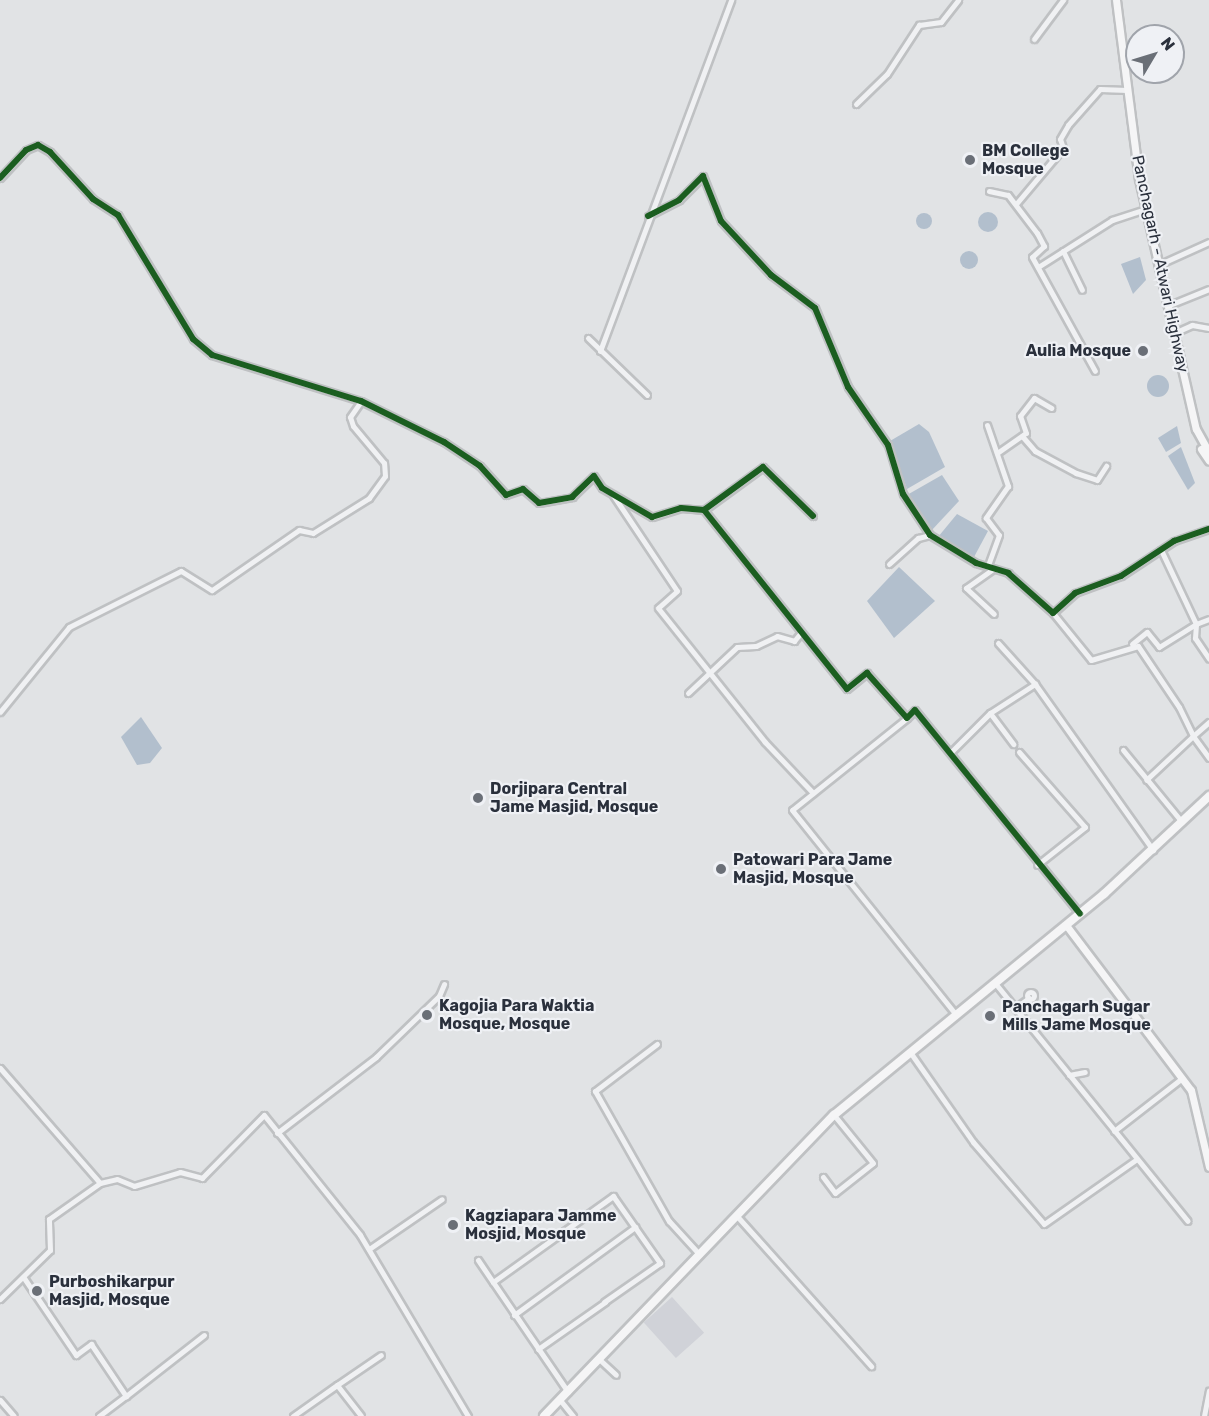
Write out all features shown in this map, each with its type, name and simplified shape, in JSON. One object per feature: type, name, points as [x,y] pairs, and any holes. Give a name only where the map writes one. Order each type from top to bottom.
[{"type":"highway","points":[[544,1416],[834,1114],[1066,926],[1153,850],[1209,796]]},
{"type":"main road","name":"Panchagarh - Atwari Highway","points":[[1116,0],[1145,209],[1200,440],[1209,452]]},
{"type":"main road","points":[[1200,440],[1209,460]]},
{"type":"main road","points":[[1066,926],[1182,1078],[1194,1098],[1209,1167]]},
{"type":"street","points":[[600,351],[648,216],[731,0]]},
{"type":"street","points":[[856,104],[887,74],[919,25],[941,22],[958,0]]},
{"type":"street","points":[[1034,39],[1063,0]]},
{"type":"street","points":[[1016,204],[1063,147],[1064,132],[1100,89],[1127,90]]},
{"type":"street","points":[[0,178],[26,150],[38,145],[50,152],[93,199],[118,215],[193,339],[212,355],[361,401],[444,442],[480,466],[506,495],[523,489],[539,503],[572,497],[594,476],[612,494],[677,591],[658,608],[813,793]]},
{"type":"street","points":[[648,216],[679,200],[703,176],[721,221],[771,275],[813,305],[848,387],[890,449],[903,494],[930,535],[1026,585],[1053,613],[1091,660],[1132,644],[1147,632],[1159,647],[1209,618]]},
{"type":"street","points":[[989,191],[1004,193],[1016,204],[1044,246],[1032,255],[1095,371]]},
{"type":"street","points":[[1038,267],[1118,217],[1145,209]]},
{"type":"street","points":[[1158,265],[1209,242]]},
{"type":"street","points":[[1064,251],[1082,290]]},
{"type":"street","points":[[1167,306],[1209,289]]},
{"type":"street","points":[[1174,333],[1192,325],[1209,328]]},
{"type":"street","points":[[588,338],[648,395]]},
{"type":"street","points":[[998,453],[1027,431],[1020,416],[1034,398],[1051,408]]},
{"type":"street","points":[[0,712],[3,704],[69,627],[181,571],[212,590],[299,530],[313,533],[369,498],[385,470],[375,447],[352,426],[350,417],[361,401]]},
{"type":"street","points":[[987,425],[1008,486],[986,518],[999,535],[988,566]]},
{"type":"street","points":[[1022,436],[1035,451],[1076,473],[1097,480],[1106,466]]},
{"type":"street","points":[[612,494],[652,518],[681,508],[704,510],[763,467],[813,516]]},
{"type":"street","points":[[688,693],[709,670],[736,647],[777,636],[794,641],[801,629],[704,510]]},
{"type":"street","points":[[1053,613],[1075,593],[1099,585],[1161,550],[1209,529]]},
{"type":"street","points":[[889,564],[918,538],[930,535]]},
{"type":"street","points":[[1161,550],[1196,624],[1196,640],[1209,659]]},
{"type":"street","points":[[994,614],[966,588],[995,568]]},
{"type":"street","points":[[799,635],[847,689],[867,673],[907,718]]},
{"type":"street","points":[[998,643],[1035,684],[1153,850]]},
{"type":"street","points":[[1132,644],[1179,707],[1192,736],[1209,758]]},
{"type":"street","points":[[951,752],[990,713],[1035,684]]},
{"type":"street","points":[[956,1015],[792,810],[915,710],[951,752],[1037,865],[1080,914]]},
{"type":"street","points":[[990,713],[1013,744]]},
{"type":"street","points":[[1146,780],[1209,722]]},
{"type":"street","points":[[1123,750],[1182,822]]},
{"type":"street","points":[[1018,752],[1085,827],[1037,865]]},
{"type":"street","points":[[995,983],[1188,1221]]},
{"type":"street","points":[[277,1133],[376,1057],[439,996],[444,984]]},
{"type":"street","points":[[1015,1008],[1029,998]]},
{"type":"street","points":[[657,1044],[595,1091],[669,1221],[699,1254]]},
{"type":"street","points":[[910,1052],[972,1142],[1044,1224],[1137,1159]]},
{"type":"street","points":[[0,1068],[100,1183]]},
{"type":"street","points":[[1069,1075],[1085,1072]]},
{"type":"street","points":[[1114,1131],[1182,1078]]},
{"type":"street","points":[[823,1178],[835,1193],[873,1163],[834,1114]]},
{"type":"street","points":[[0,1299],[50,1250],[49,1219],[100,1183],[117,1179],[134,1186],[180,1172],[202,1178],[264,1116],[315,1184],[322,1185],[369,1249],[468,1416]]},
{"type":"street","points":[[493,1282],[613,1196],[660,1263],[538,1349]]},
{"type":"street","points":[[369,1249],[442,1199]]},
{"type":"street","points":[[736,1215],[871,1366]]},
{"type":"street","points":[[514,1315],[635,1227]]},
{"type":"street","points":[[478,1260],[568,1392]]},
{"type":"street","points":[[24,1278],[76,1355],[91,1344],[126,1396]]},
{"type":"street","points":[[99,1416],[204,1335]]},
{"type":"street","points":[[293,1416],[381,1355]]},
{"type":"street","points":[[599,1359],[616,1375]]},
{"type":"street","points":[[337,1385],[361,1416]]},
{"type":"street","points":[[1204,1416],[1209,1390]]},
{"type":"street","points":[[0,1400],[14,1416]]},
{"type":"street","points":[[560,1400],[573,1416]]},
{"type":"shaded area","points":[[672,1297],[704,1333],[676,1358],[644,1322]]},
{"type":"water","points":[[988,212],[995,215],[998,222],[995,229],[988,232],[981,229],[978,222],[981,215]]},
{"type":"water","points":[[924,213],[932,221],[924,229],[916,221]]},
{"type":"water","points":[[965,251],[973,251],[978,256],[976,267],[965,269],[960,264],[960,256]]},
{"type":"water","points":[[1140,257],[1146,280],[1133,294],[1121,264]]},
{"type":"water","points":[[1158,375],[1166,378],[1169,386],[1166,394],[1158,397],[1150,394],[1147,386],[1150,378]]},
{"type":"water","points":[[919,424],[929,432],[945,467],[907,489],[890,441]]},
{"type":"water","points":[[1177,426],[1181,443],[1166,452],[1158,438]]},
{"type":"water","points":[[1181,447],[1195,483],[1188,490],[1168,456]]},
{"type":"water","points":[[942,475],[959,501],[931,531],[907,495]]},
{"type":"water","points":[[957,514],[988,531],[974,557],[938,537]]},
{"type":"water","points":[[899,567],[935,601],[894,638],[867,601]]},
{"type":"water","points":[[141,717],[162,748],[150,763],[137,765],[121,737]]},
{"type":"cycle path","points":[[0,178],[26,150],[38,145],[50,152],[93,199],[118,215],[193,339],[212,355],[361,401],[444,442],[480,466],[506,495],[523,489],[539,503],[572,497],[594,476],[602,488],[652,517],[681,508],[704,510]]},
{"type":"cycle path","points":[[648,216],[679,200],[703,176],[721,221],[771,275],[815,308],[848,387],[888,445],[903,494],[930,535],[976,563],[1008,573],[1053,613],[1075,593],[1121,576],[1174,541],[1209,529]]},
{"type":"cycle path","points":[[813,516],[763,467],[704,510],[847,689],[867,673],[907,718],[915,710],[1080,914]]},
{"type":"place","name":"BM College Mosque","points":[[970,160]]},
{"type":"place","name":"Aulia Mosque","points":[[1143,351]]},
{"type":"place","name":"Dorjipara Central Jame Masjid, Mosque","points":[[478,798]]},
{"type":"place","name":"Patowari Para Jame Masjid, Mosque","points":[[721,869]]},
{"type":"place","name":"Kagojia Para Waktia Mosque, Mosque","points":[[427,1015]]},
{"type":"place","name":"Panchagarh Sugar Mills Jame Mosque","points":[[990,1016]]},
{"type":"place","name":"Kagziapara Jamme Mosjid, Mosque","points":[[453,1225]]},
{"type":"place","name":"Purboshikarpur Masjid, Mosque","points":[[37,1291]]}]
